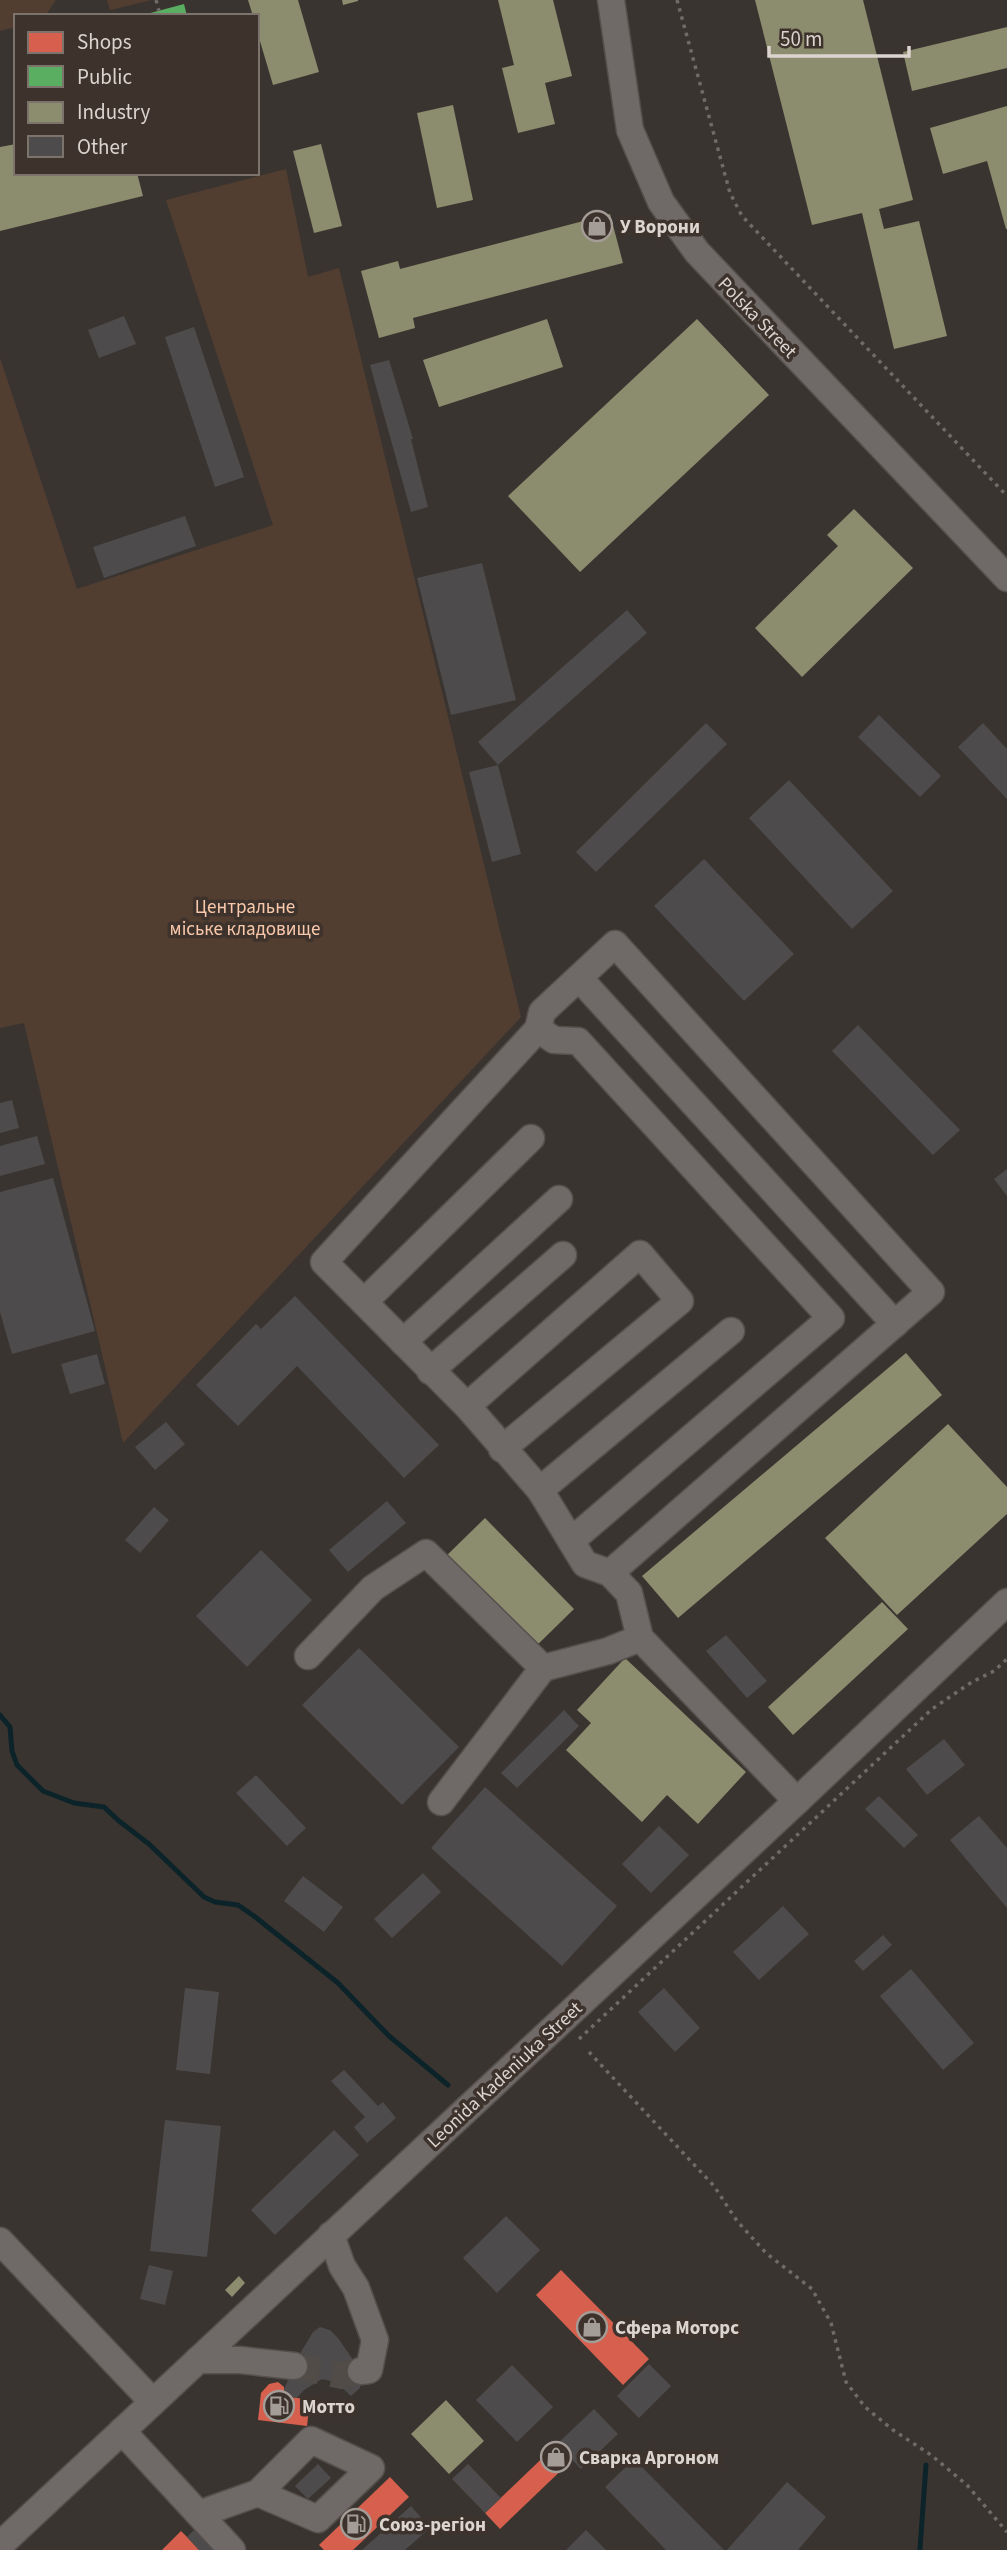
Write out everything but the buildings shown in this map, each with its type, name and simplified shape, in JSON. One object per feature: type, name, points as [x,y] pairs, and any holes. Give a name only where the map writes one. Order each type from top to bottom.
[{"type":"street","name":"Polska Street","points":[[611,0],[630,130],[661,202],[697,252],[1007,578]]},
{"type":"street","points":[[610,1573],[931,1292],[615,944],[542,1012],[538,1029],[324,1262],[467,1406],[502,1450],[540,1490],[585,1564],[610,1573],[629,1593],[640,1638],[797,1801]]},
{"type":"street","points":[[579,978],[895,1324]]},
{"type":"street","points":[[538,1029],[554,1040],[578,1041],[831,1318],[571,1541]]},
{"type":"street","points":[[364,1302],[531,1139]]},
{"type":"street","points":[[403,1342],[559,1199]]},
{"type":"street","points":[[467,1406],[640,1254],[681,1301],[502,1450]]},
{"type":"street","points":[[430,1371],[563,1255]]},
{"type":"street","points":[[540,1490],[731,1331]]},
{"type":"street","points":[[308,1656],[373,1588],[426,1553],[543,1668]]},
{"type":"street","name":"Leonida Kadeniuka Street","points":[[0,2545],[1007,1602]]},
{"type":"street","points":[[441,1802],[543,1668],[608,1651],[640,1638]]},
{"type":"street","points":[[331,2235],[342,2266],[356,2288],[375,2340],[369,2370],[361,2371]]},
{"type":"street","points":[[0,2241],[153,2402]]},
{"type":"street","points":[[198,2360],[294,2366]]},
{"type":"street","points":[[122,2431],[232,2550]]},
{"type":"street","points":[[199,2514],[258,2493]]},
{"type":"path","points":[[156,0],[159,11]]},
{"type":"path","points":[[677,0],[730,193],[741,216],[1007,496]]},
{"type":"path","points":[[579,2039],[932,1709],[972,1682],[994,1671],[1007,1659]]},
{"type":"path","points":[[589,2052],[714,2186],[737,2221],[766,2253],[812,2289],[831,2323],[846,2382],[865,2407],[967,2485],[1007,2532]]},
{"type":"green space","points":[[0,0],[56,0],[46,14],[14,14],[14,28],[0,31]]},
{"type":"green space","points":[[107,0],[152,0],[110,10]]},
{"type":"green space","name":"Центральне міське кладовище","points":[[286,169],[308,277],[339,268],[521,1017],[123,1443],[24,1023],[0,1028],[0,358],[77,589],[273,525],[166,200]]},
{"type":"waterway","points":[[0,1715],[10,1727],[12,1751],[17,1765],[43,1791],[74,1803],[104,1807],[149,1844],[204,1897],[215,1902],[238,1905],[338,1983],[389,2036],[448,2085]]},
{"type":"waterway","points":[[920,2549],[926,2465]]},
{"type":"tunnel","points":[[294,2366],[342,2376],[361,2371]]},
{"type":"place","name":"У Ворони","points":[[597,226]]},
{"type":"place","name":"Сфера Моторс","points":[[592,2327]]},
{"type":"place","name":"Мотто","points":[[279,2406]]},
{"type":"place","name":"Сварка Аргоном","points":[[556,2457]]},
{"type":"place","name":"Союз-регіон","points":[[356,2524]]}]
